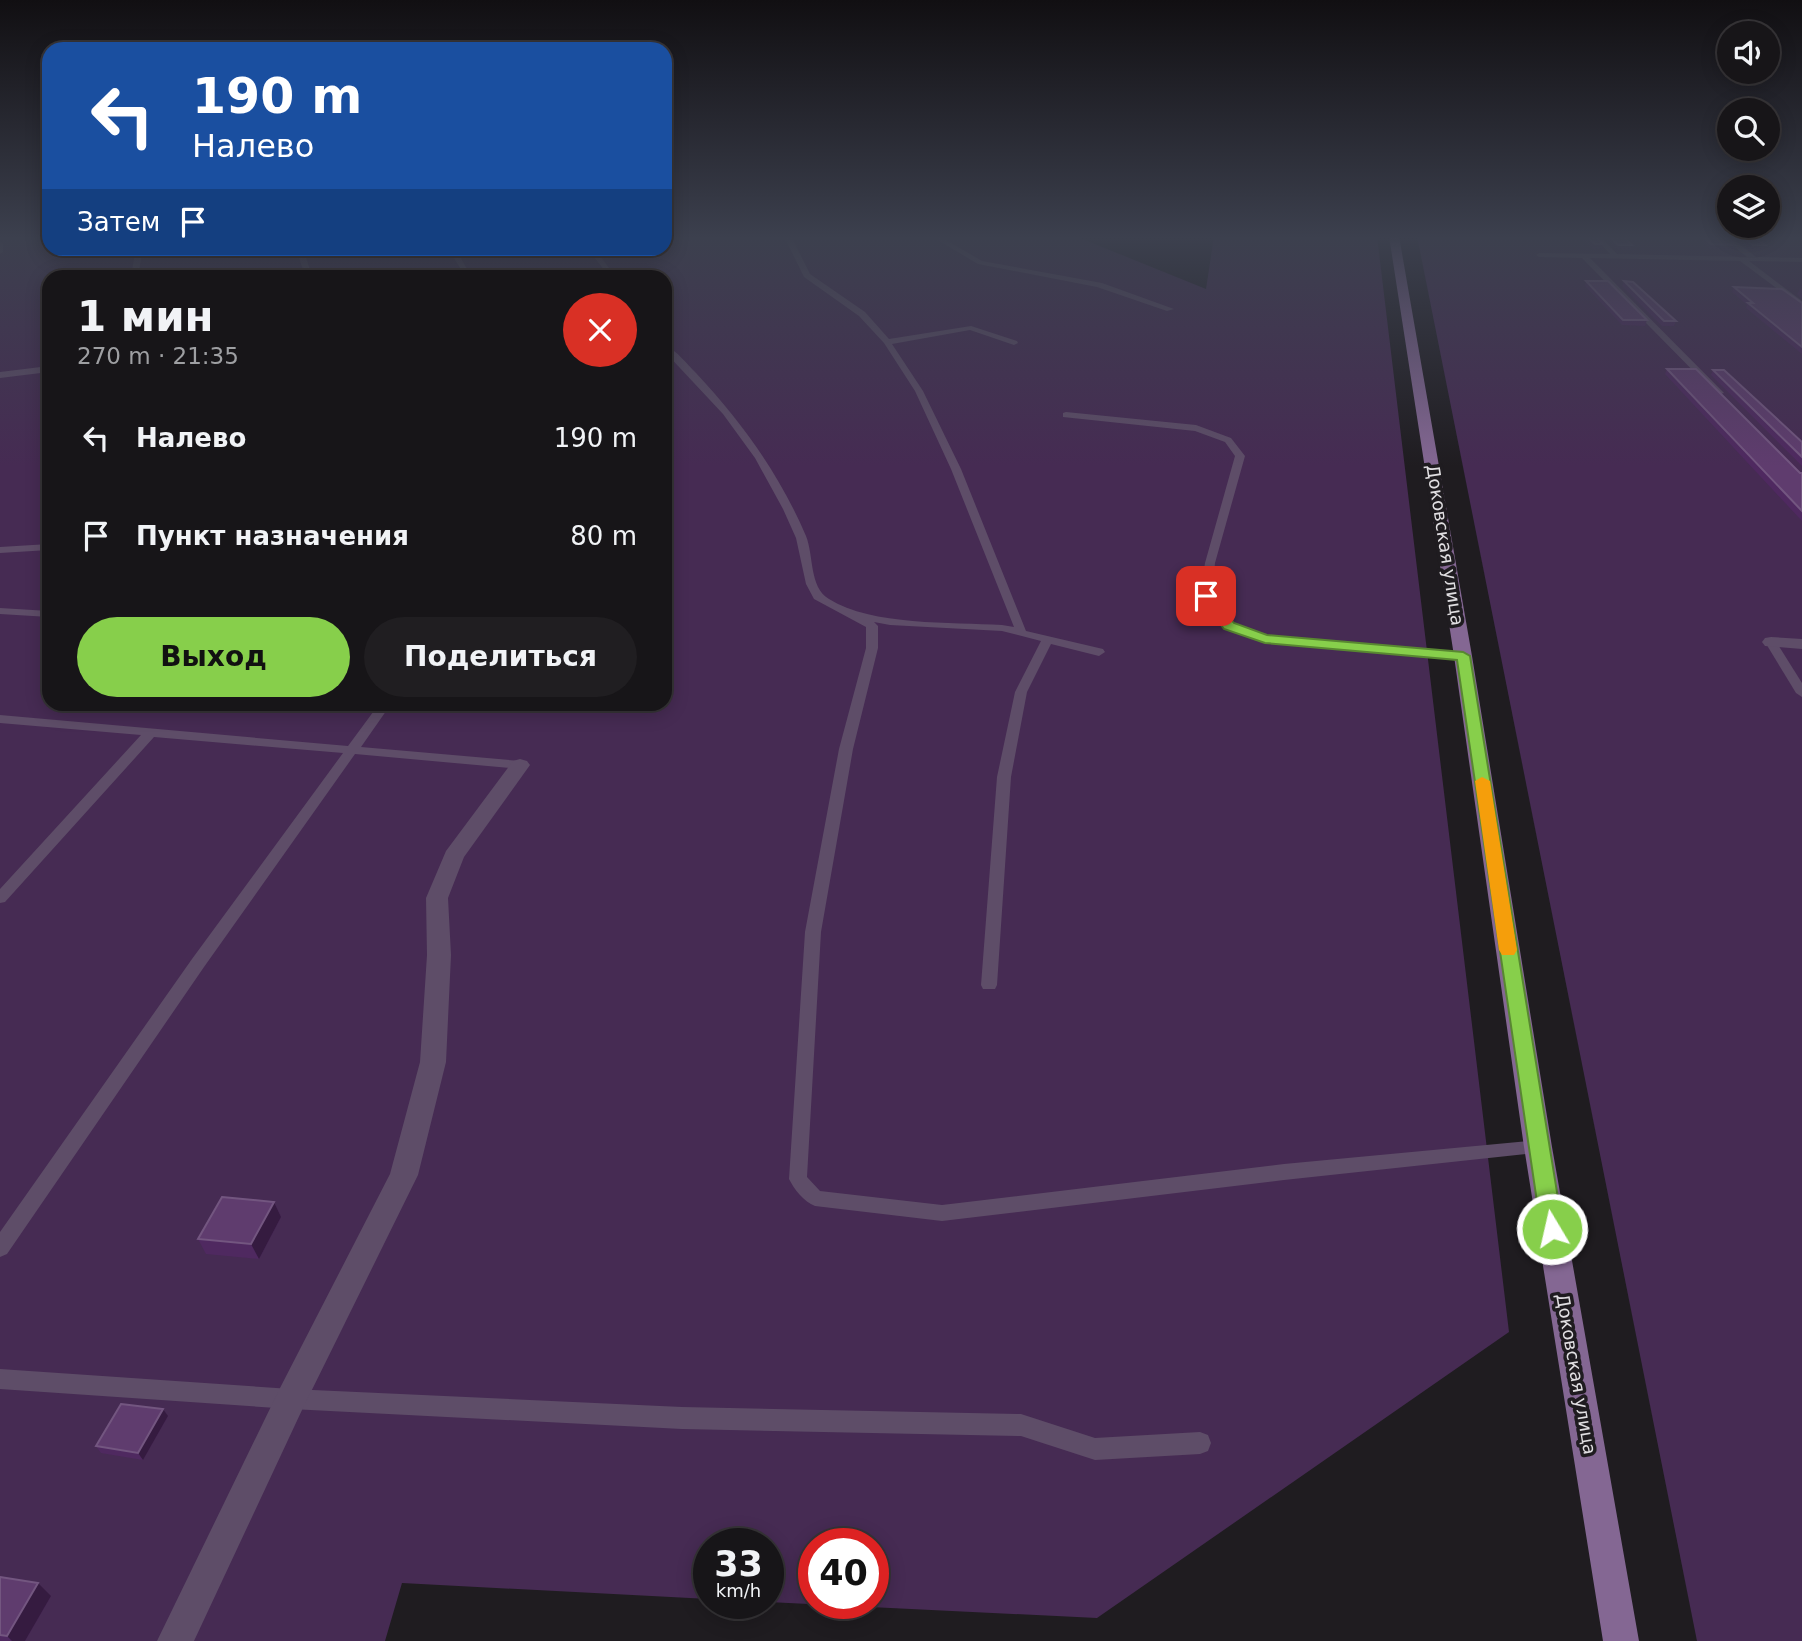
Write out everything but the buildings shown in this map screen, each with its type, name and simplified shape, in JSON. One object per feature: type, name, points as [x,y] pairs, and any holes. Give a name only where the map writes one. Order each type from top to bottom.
[{"type":"street","name":"Доковская улица","points":[[1407,313],[1463,656],[1538,1147],[1621,1641]]},
{"type":"street","points":[[1771,642],[1802,644]]},
{"type":"street","points":[[176,1641],[291,1399],[404,1175],[433,1062],[439,967],[437,898],[454,856],[520,765]]},
{"type":"lane","points":[[860,313],[887,342],[919,391],[956,469],[1022,634]]},
{"type":"lane","points":[[1640,313],[1723,396]]},
{"type":"lane","points":[[887,342],[971,328],[1014,343]]},
{"type":"lane","points":[[672,354],[720,404],[757,449],[803,541],[813,590],[822,601],[862,616],[890,622],[1002,628],[1100,652]]},
{"type":"lane","points":[[0,375],[42,370]]},
{"type":"lane","points":[[1066,415],[1196,428],[1228,439],[1240,456],[1210,563],[1206,596],[1229,626],[1265,639],[1463,656]]},
{"type":"lane","points":[[0,550],[42,547]]},
{"type":"lane","points":[[0,611],[42,614]]},
{"type":"lane","points":[[862,616],[872,626],[872,648],[846,749],[813,932],[798,1179],[815,1198],[942,1213],[1284,1172],[1538,1147]]},
{"type":"lane","points":[[989,985],[1004,777],[1021,692],[1047,640]]},
{"type":"lane","points":[[1771,642],[1802,693]]},
{"type":"lane","points":[[0,1248],[350,749],[380,711]]},
{"type":"lane","points":[[0,719],[520,765]]},
{"type":"lane","points":[[0,898],[151,732]]},
{"type":"lane","points":[[0,1379],[291,1399],[682,1418],[1021,1425],[1095,1449],[1200,1443]]},
{"type":"shaded area","points":[[0,313],[42,313],[42,711],[672,711],[672,313],[1386,313],[1509,1332],[1097,1618],[889,1608],[889,1528],[798,1528],[798,1603],[784,1603],[784,1528],[693,1528],[693,1598],[402,1583],[385,1641],[0,1641]]},
{"type":"shaded area","points":[[1432,313],[1802,313],[1802,1641],[1697,1641]]},
{"type":"slow traffic","points":[[1482,781],[1508,950]]},
{"type":"route","points":[[1206,596],[1229,626],[1265,639],[1463,656],[1552,1229]]}]
